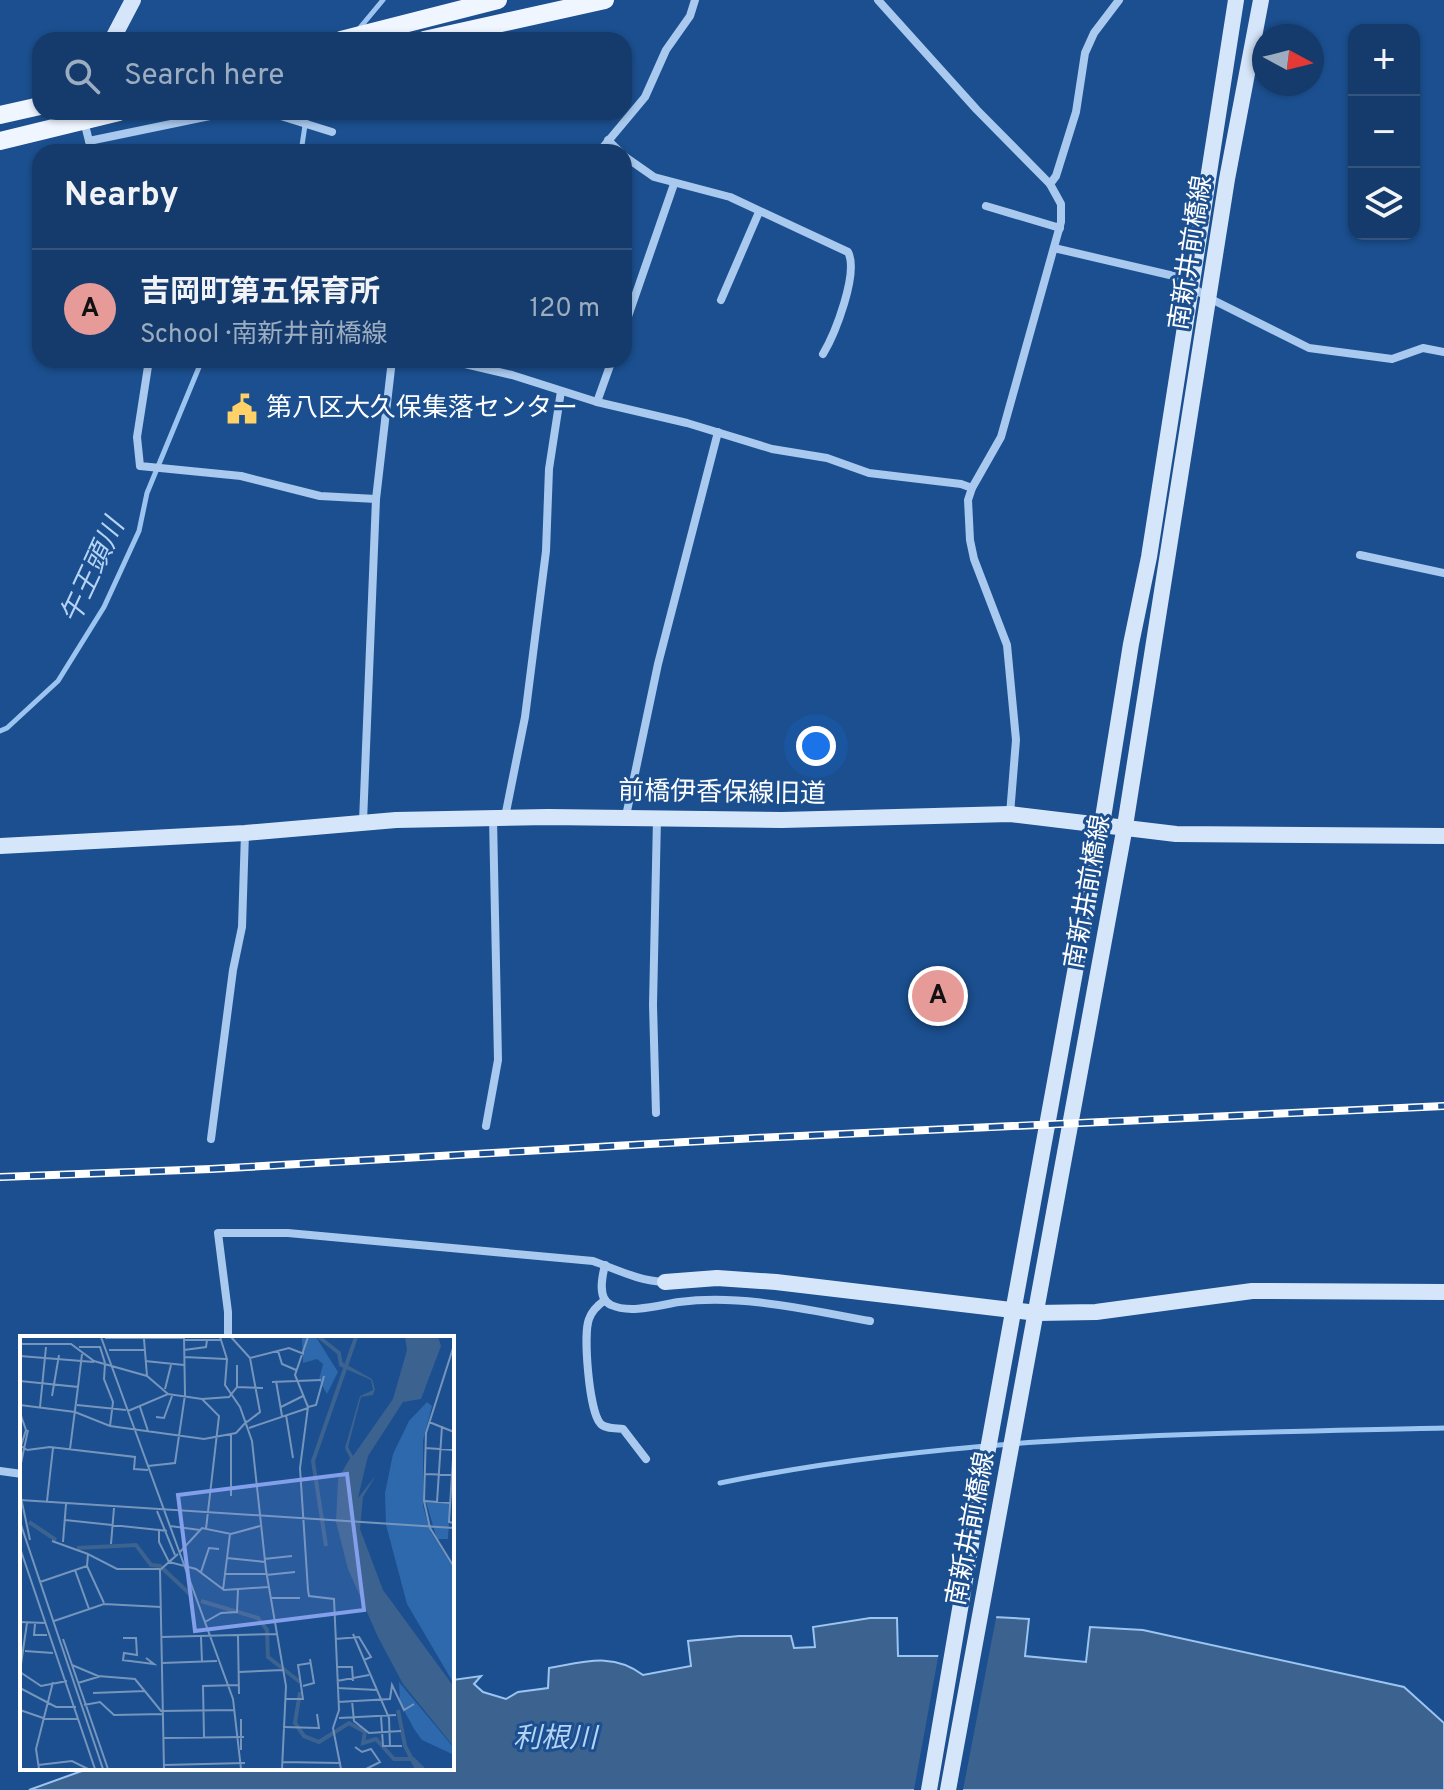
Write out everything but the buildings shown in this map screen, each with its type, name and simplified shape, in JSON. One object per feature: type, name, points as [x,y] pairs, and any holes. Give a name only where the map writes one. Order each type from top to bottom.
[{"type":"main road","points":[[116,32],[133,0]]},
{"type":"main road","points":[[373,32],[498,0]]},
{"type":"main road","points":[[460,32],[605,0]]},
{"type":"main road","name":"南新井前橋線","points":[[929,1790],[1005,1351],[1102,824],[1131,644],[1149,557],[1236,0]]},
{"type":"main road","name":"南新井前橋線","points":[[948,1790],[1125,826],[1227,179],[1261,0]]},
{"type":"main road","points":[[0,115],[32,108]]},
{"type":"main road","points":[[0,141],[84,120]]},
{"type":"main road","name":"前橋伊香保線旧道","points":[[0,846],[245,833],[363,822],[626,816],[782,820],[1010,814],[1176,834],[1444,836]]},
{"type":"main road","points":[[665,1282],[717,1278],[776,1282],[1037,1313],[1096,1312],[1252,1291],[1444,1292]]},
{"type":"street","points":[[632,112],[645,97],[666,50],[690,16],[695,0]]},
{"type":"street","points":[[878,0],[977,110],[1050,184],[1061,204],[1060,228],[1001,437],[968,500],[970,540],[1007,645],[1016,740],[1010,814]]},
{"type":"street","points":[[1050,184],[1056,176],[1076,112],[1085,53],[1094,33],[1119,0]]},
{"type":"street","points":[[84,120],[91,144]]},
{"type":"street","points":[[89,141],[190,120]]},
{"type":"street","points":[[292,120],[332,132]]},
{"type":"street","points":[[605,144],[625,120]]},
{"type":"street","points":[[608,140],[612,144]]},
{"type":"street","points":[[632,161],[654,177],[706,189],[845,249],[853,265],[831,340],[823,354]]},
{"type":"street","points":[[632,305],[674,184]]},
{"type":"street","points":[[986,206],[1060,228]]},
{"type":"street","points":[[721,300],[759,212]]},
{"type":"street","points":[[1054,248],[1174,276],[1209,298],[1309,348],[1392,359],[1423,348],[1444,352]]},
{"type":"street","points":[[148,368],[136,441],[140,466],[241,476],[320,496],[376,499]]},
{"type":"street","points":[[363,822],[376,499],[391,368]]},
{"type":"street","points":[[482,368],[774,450],[827,458],[869,473],[972,488]]},
{"type":"street","points":[[597,402],[609,368]]},
{"type":"street","points":[[486,1126],[498,1060],[499,818],[525,717],[546,551],[549,469],[561,391]]},
{"type":"street","points":[[626,816],[658,664],[718,432]]},
{"type":"street","points":[[1360,555],[1444,573]]},
{"type":"street","points":[[656,1113],[653,1005],[657,817]]},
{"type":"street","points":[[211,1139],[233,970],[242,927],[245,833]]},
{"type":"street","points":[[228,1336],[218,1233],[288,1233],[593,1261],[649,1281],[665,1282]]},
{"type":"street","points":[[605,1265],[602,1288],[605,1300],[611,1305],[634,1308],[699,1300],[736,1300],[870,1321]]},
{"type":"street","points":[[605,1300],[596,1306],[588,1323],[590,1397],[599,1423],[623,1429],[646,1459]]},
{"type":"street","points":[[0,1471],[20,1474]]},
{"type":"water","name":"利根川","points":[[994,1617],[1029,1619],[1025,1656],[1086,1662],[1090,1627],[1143,1630],[1404,1687],[1444,1723],[1444,1790],[29,1790],[84,1770],[454,1770],[454,1680],[481,1676],[474,1684],[483,1692],[506,1699],[518,1692],[548,1688],[549,1668],[609,1661],[621,1663],[643,1675],[691,1666],[688,1641],[739,1636],[791,1636],[794,1648],[815,1647],[813,1627],[870,1618],[897,1618],[898,1656],[955,1656]]},
{"type":"pier","points":[[957,1611],[997,1613],[963,1790],[914,1790],[939,1652],[951,1652]]},
{"type":"waterway","name":"午王頭川","points":[[358,30],[383,0]]},
{"type":"waterway","name":"午王頭川","points":[[302,144],[306,120]]},
{"type":"waterway","name":"午王頭川","points":[[0,731],[58,681],[104,607],[139,531],[147,493],[199,368]]},
{"type":"waterway","points":[[720,1483],[900,1455],[1080,1439],[1444,1428]]},
{"type":"railway","points":[[0,1177],[1444,1106]]},
{"type":"place","name":"第八区大久保集落センター","points":[[242,409]]},
{"type":"place","name":"吉岡町第五保育所","points":[[938,996]]}]
